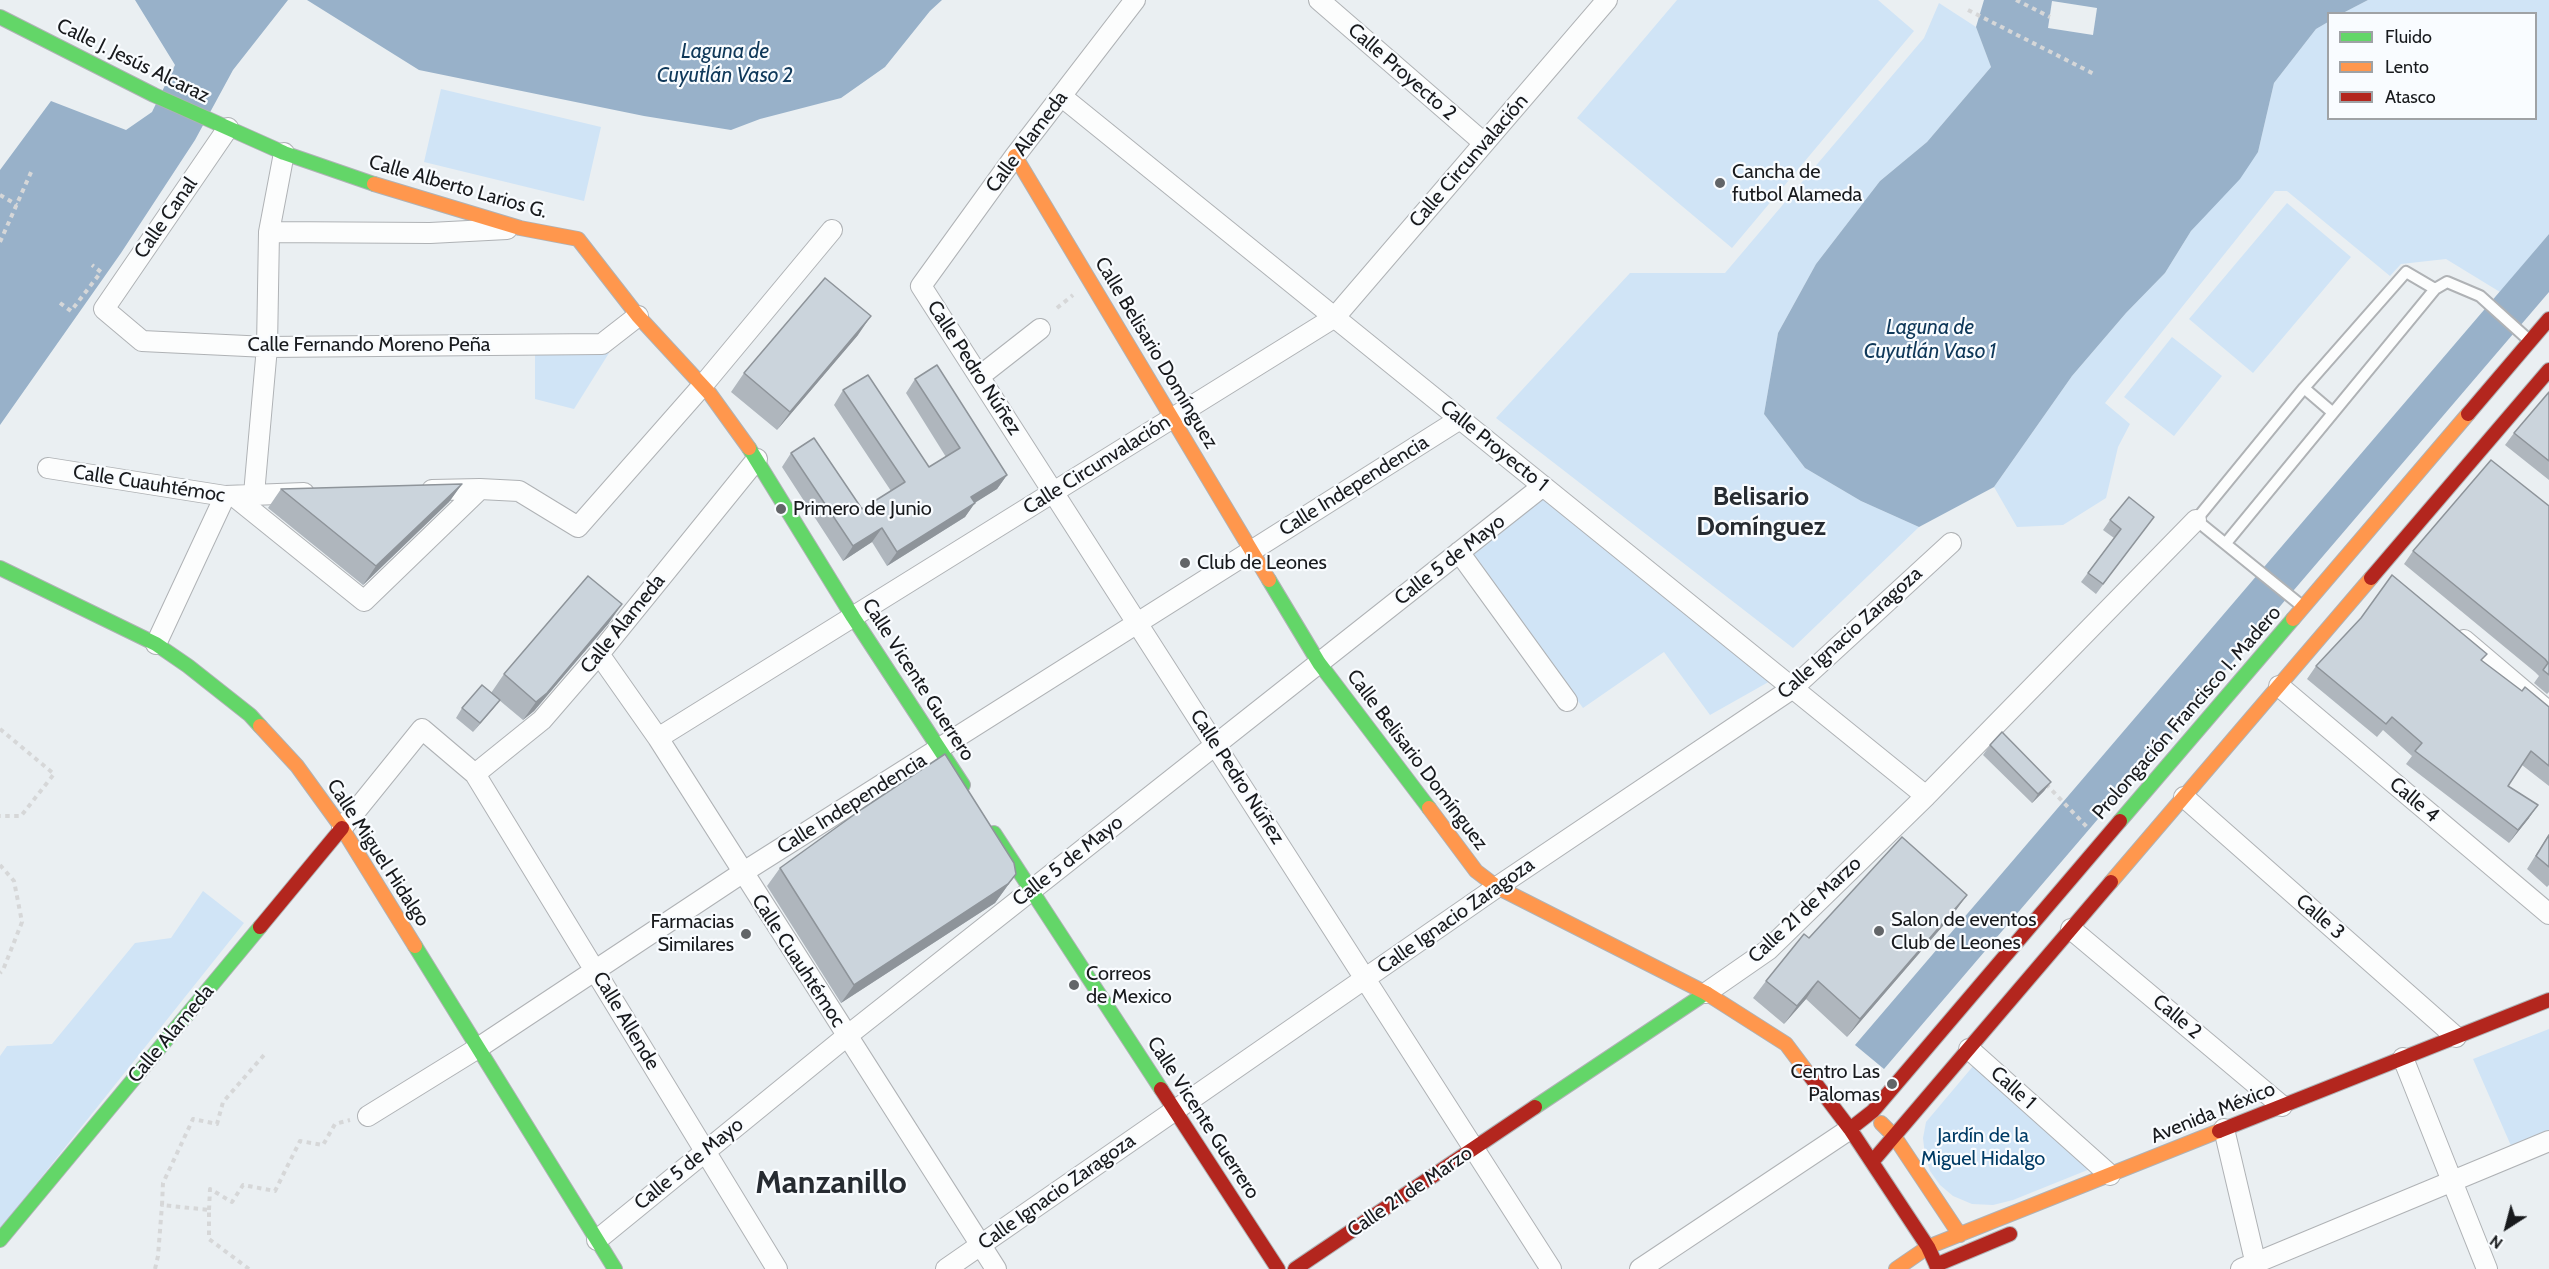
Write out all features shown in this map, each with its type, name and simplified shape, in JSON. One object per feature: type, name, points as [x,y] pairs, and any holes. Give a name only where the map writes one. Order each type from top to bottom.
[{"type":"street","name":"Calle Alameda","points":[[921,286],[1015,156],[1135,0]]},
{"type":"street","name":"Calle Proyecto 2","points":[[1319,0],[1484,143]]},
{"type":"street","name":"Calle Circunvalación","points":[[658,738],[1335,317],[1607,0]]},
{"type":"street","name":"Calle J. Jesús Alcaraz","points":[[0,18],[154,94],[223,125]]},
{"type":"street","name":"Calle Proyecto 1","points":[[1061,96],[1926,796]]},
{"type":"street","name":"Calle Alberto Larios G.","points":[[223,125],[284,153],[337,173],[519,228],[578,239],[638,316],[703,385]]},
{"type":"street","name":"Calle Canal","points":[[104,309],[223,125]]},
{"type":"street","points":[[156,644],[238,496],[267,347],[270,232],[284,153]]},
{"type":"street","name":"Calle Belisario Domínguez","points":[[1015,156],[1319,663],[1476,871],[1497,887],[1706,993],[1786,1044],[1850,1129],[1928,1247],[1937,1267]]},
{"type":"street","points":[[270,232],[430,233],[519,228]]},
{"type":"street","points":[[409,490],[519,491],[578,527],[703,385],[832,230]]},
{"type":"street","name":"Calle Pedro Núñez","points":[[921,286],[1551,1269]]},
{"type":"street","name":"Calle Fernando Moreno Peña","points":[[104,309],[142,341],[267,347],[602,344],[638,316]]},
{"type":"street","name":"Prolongación Francisco I. Madero","points":[[1850,1129],[1871,1113],[2230,718],[2279,686],[2380,568],[2417,499],[2526,336],[2549,319]]},
{"type":"street","points":[[980,376],[1040,329]]},
{"type":"street","name":"Prolongación Francisco I. Madero","points":[[1872,1162],[2184,797],[2298,603],[2417,499],[2477,454],[2549,370]]},
{"type":"street","name":"Calle Vicente Guerrero","points":[[703,385],[757,459],[853,616],[970,796]]},
{"type":"street","name":"Calle Independencia","points":[[368,1116],[478,1048],[742,873],[1460,419]]},
{"type":"street","points":[[2477,454],[2495,469]]},
{"type":"street","name":"Calle Alameda","points":[[475,774],[542,720],[599,654],[757,459]]},
{"type":"street","name":"Calle Cuauhtémoc","points":[[48,468],[238,496],[325,493]]},
{"type":"street","name":"Calle 5 de Mayo","points":[[597,1240],[847,1036],[1543,486]]},
{"type":"street","points":[[238,496],[364,601],[480,489]]},
{"type":"street","name":"Calle 21 de Marzo","points":[[1295,1269],[1768,950],[1926,796],[2196,520]]},
{"type":"street","name":"Calle Ignacio Zaragoza","points":[[946,1269],[1497,887],[1793,688],[1951,543]]},
{"type":"street","points":[[1459,552],[1567,701]]},
{"type":"street","name":"Calle Miguel Hidalgo","points":[[0,568],[156,644],[250,715],[297,766],[342,828],[615,1269]]},
{"type":"street","points":[[2380,568],[2398,583]]},
{"type":"street","points":[[2451,629],[2549,712]]},
{"type":"street","name":"Calle Cuauhtémoc","points":[[599,654],[658,738],[996,1269]]},
{"type":"street","name":"Calle 4","points":[[2279,686],[2549,914]]},
{"type":"street","name":"Calle Allende","points":[[342,828],[422,729],[475,774],[777,1269]]},
{"type":"street","name":"Calle 3","points":[[2184,797],[2456,1037]]},
{"type":"street","name":"Calle Vicente Guerrero","points":[[988,824],[1278,1269]]},
{"type":"street","name":"Calle Alameda","points":[[0,1240],[342,828]]},
{"type":"street","name":"Calle 2","points":[[2072,928],[2282,1106]]},
{"type":"street","name":"Avenida México","points":[[1896,1269],[1928,1247],[2110,1175],[2227,1135],[2282,1106],[2406,1070],[2456,1037],[2549,1000]]},
{"type":"street","name":"Calle 1","points":[[1969,1049],[2110,1175]]},
{"type":"street","points":[[2406,1070],[2487,1269]]},
{"type":"street","points":[[1817,1083],[1871,1113],[1894,1136],[1960,1235]]},
{"type":"street","points":[[1640,1269],[1850,1129]]},
{"type":"street","name":"Avenida México","points":[[2207,1151],[2227,1135],[2251,1133]]},
{"type":"street","points":[[2227,1135],[2252,1267],[2549,1141]]},
{"type":"street","points":[[1937,1267],[2023,1229]]},
{"type":"lane","points":[[2298,603],[2196,520],[2304,388],[2406,272],[2434,290]]},
{"type":"lane","points":[[2226,543],[2434,290],[2447,282],[2480,296],[2526,336]]},
{"type":"lane","points":[[2304,388],[2332,412]]},
{"type":"path","points":[[2016,0],[2050,17]]},
{"type":"path","points":[[1968,9],[2096,75]]},
{"type":"path","points":[[0,242],[32,170]]},
{"type":"path","points":[[0,195],[17,205]]},
{"type":"path","points":[[60,303],[71,311],[101,272],[92,265]]},
{"type":"path","points":[[0,729],[54,774],[21,816],[0,816]]},
{"type":"path","points":[[2039,777],[2093,833]]},
{"type":"path","points":[[0,865],[14,881],[22,922],[0,973]]},
{"type":"path","points":[[154,1269],[158,1256],[163,1183],[193,1119],[217,1124],[222,1102],[264,1055]]},
{"type":"path","points":[[249,1269],[209,1239],[210,1189],[232,1202],[243,1185],[275,1191],[300,1141],[323,1145],[335,1124],[368,1116]]},
{"type":"path","points":[[162,1205],[209,1210]]},
{"type":"green space","name":"Cancha de futbol Alameda","points":[[1677,0],[1878,0],[1914,31],[1732,248],[1577,118]]},
{"type":"green space","points":[[2368,0],[2549,0],[2549,234],[2500,292],[2446,259],[2401,264],[2390,276],[2287,191],[2275,191],[2105,403],[2130,424],[2118,447],[2106,498],[2063,525],[2017,527],[1994,487],[2072,376],[2126,313],[2165,273],[2191,231],[2258,152],[2274,83],[2316,29],[2327,23],[2327,120],[2537,120],[2537,12],[2345,12]]},
{"type":"green space","points":[[1939,3],[1976,27],[1991,67],[1927,142],[1880,181],[1816,264],[1778,333],[1764,414],[1805,468],[1861,501],[1919,527],[1793,648],[1496,418],[1630,273],[1725,273],[1924,38]]},
{"type":"green space","points":[[441,89],[601,127],[584,201],[424,162]]},
{"type":"green space","points":[[2287,203],[2351,257],[2253,373],[2189,319]]},
{"type":"green space","points":[[2172,337],[2222,376],[2174,436],[2124,397]]},
{"type":"green space","points":[[535,353],[609,353],[574,409],[535,399]]},
{"type":"green space","points":[[1550,492],[1772,680],[1710,715],[1664,652],[1583,708],[1470,552]]},
{"type":"green space","points":[[203,891],[244,923],[0,1229],[0,1056],[7,1046],[52,1044],[135,943],[171,938]]},
{"type":"green space","points":[[2549,1029],[2549,1132],[2512,1148],[2473,1059]]},
{"type":"green space","name":"Jardín de la Miguel Hidalgo","points":[[1974,1065],[2090,1169],[2013,1200],[1993,1205],[1972,1204],[1953,1196],[1940,1185],[1930,1171],[1925,1155],[1923,1138],[1926,1122]]},
{"type":"water","points":[[135,0],[288,0],[233,70],[195,140],[121,253],[0,425],[0,170],[51,101],[126,130],[152,112],[175,65]]},
{"type":"water","name":"Laguna de Cuyutlán Vaso 2","points":[[307,0],[942,0],[930,11],[885,67],[841,98],[760,119],[731,130],[644,116],[419,70]]},
{"type":"water","name":"Laguna de Cuyutlán Vaso 1","points":[[1984,0],[2368,0],[2345,12],[2327,12],[2327,23],[2316,29],[2274,83],[2258,152],[2240,179],[2191,231],[2165,273],[2126,313],[2072,376],[1994,487],[1919,527],[1861,501],[1805,468],[1764,414],[1778,333],[1816,264],[1880,181],[1927,142],[1991,67],[1976,27]]},
{"type":"water","points":[[2549,234],[2549,292],[1884,1069],[1855,1045]]},
{"type":"pier","points":[[2052,1],[2097,8],[2093,35],[2048,28]]},
{"type":"building","points":[[825,278],[871,316],[790,412],[744,373]]},
{"type":"building","points":[[937,365],[1007,475],[971,497],[975,503],[897,552],[882,528],[853,546],[791,453],[814,438],[862,509],[905,482],[843,390],[868,375],[929,467],[960,448],[915,379]]},
{"type":"building","points":[[2549,392],[2549,461],[2514,433]]},
{"type":"building","points":[[2491,460],[2549,506],[2549,675],[2543,670],[2548,663],[2545,659],[2413,551]]},
{"type":"building","points":[[462,484],[376,566],[281,489]]},
{"type":"building","points":[[2129,497],[2154,517],[2103,584],[2088,573],[2121,529],[2110,520]]},
{"type":"building","points":[[2392,575],[2487,654],[2481,660],[2522,691],[2525,687],[2549,707],[2549,766],[2531,751],[2508,786],[2538,805],[2518,830],[2415,751],[2422,743],[2392,717],[2386,724],[2316,666],[2361,618]]},
{"type":"building","points":[[588,576],[622,604],[547,693],[536,702],[504,674]]},
{"type":"building","points":[[482,685],[500,700],[480,723],[462,708]]},
{"type":"building","points":[[2002,732],[2051,782],[2038,794],[1990,745]]},
{"type":"building","points":[[945,754],[1014,863],[1016,874],[1008,884],[854,985],[780,868],[862,809]]},
{"type":"building","points":[[2549,835],[2549,867],[2536,856]]},
{"type":"building","name":"Salon de eventos Club de Leones","points":[[1902,837],[1967,895],[1860,1019],[1818,981],[1797,1006],[1766,981],[1804,934],[1809,938]]},
{"type":"traffic: fast","points":[[0,17],[154,95],[284,153],[374,184]]},
{"type":"traffic: fast","points":[[749,448],[853,617],[963,785]]},
{"type":"traffic: fast","points":[[0,568],[156,644],[188,666],[250,715],[260,726]]},
{"type":"traffic: fast","points":[[1269,580],[1319,663],[1429,808]]},
{"type":"traffic: fast","points":[[2120,821],[2293,619]]},
{"type":"traffic: fast","points":[[994,833],[1161,1089]]},
{"type":"traffic: fast","points":[[0,1240],[260,927]]},
{"type":"traffic: fast","points":[[415,946],[615,1269]]},
{"type":"traffic: fast","points":[[1535,1107],[1706,993]]},
{"type":"traffic: slow","points":[[1015,156],[1269,580]]},
{"type":"traffic: slow","points":[[374,184],[520,228],[578,239],[638,316],[710,394],[749,448]]},
{"type":"traffic: slow","points":[[2293,619],[2468,414]]},
{"type":"traffic: slow","points":[[2111,882],[2371,578]]},
{"type":"traffic: slow","points":[[260,726],[297,766],[342,828],[415,946]]},
{"type":"traffic: slow","points":[[1429,808],[1476,871],[1497,887],[1706,993],[1786,1044],[1807,1072]]},
{"type":"traffic: slow","points":[[1881,1123],[1894,1136],[1960,1235]]},
{"type":"traffic: slow","points":[[1896,1269],[1928,1247],[2219,1131]]},
{"type":"traffic: jam","points":[[2468,414],[2549,319]]},
{"type":"traffic: jam","points":[[2371,578],[2549,370]]},
{"type":"traffic: jam","points":[[1850,1129],[1873,1111],[2120,821]]},
{"type":"traffic: jam","points":[[260,927],[342,828]]},
{"type":"traffic: jam","points":[[1872,1162],[2111,882]]},
{"type":"traffic: jam","points":[[2219,1131],[2549,1000]]},
{"type":"traffic: jam","points":[[1807,1072],[1850,1129],[1928,1247],[1938,1269]]},
{"type":"traffic: jam","points":[[1161,1089],[1278,1269]]},
{"type":"traffic: jam","points":[[1295,1269],[1535,1107]]},
{"type":"traffic: jam","points":[[1936,1265],[2010,1234]]},
{"type":"place","name":"Cancha de futbol Alameda","points":[[1720,183]]},
{"type":"place","name":"Primero de Junio","points":[[781,509]]},
{"type":"place","name":"Club de Leones","points":[[1185,563]]},
{"type":"place","name":"Salon de eventos Club de Leones","points":[[1879,931]]},
{"type":"place","name":"Farmacias Similares","points":[[746,934]]},
{"type":"place","name":"Correos de Mexico","points":[[1074,985]]},
{"type":"place","name":"Centro Las Palomas","points":[[1892,1084]]},
{"type":"district","name":"Belisario Domínguez","points":[[1761,512]]},
{"type":"district","name":"Manzanillo","points":[[831,1184]]}]
